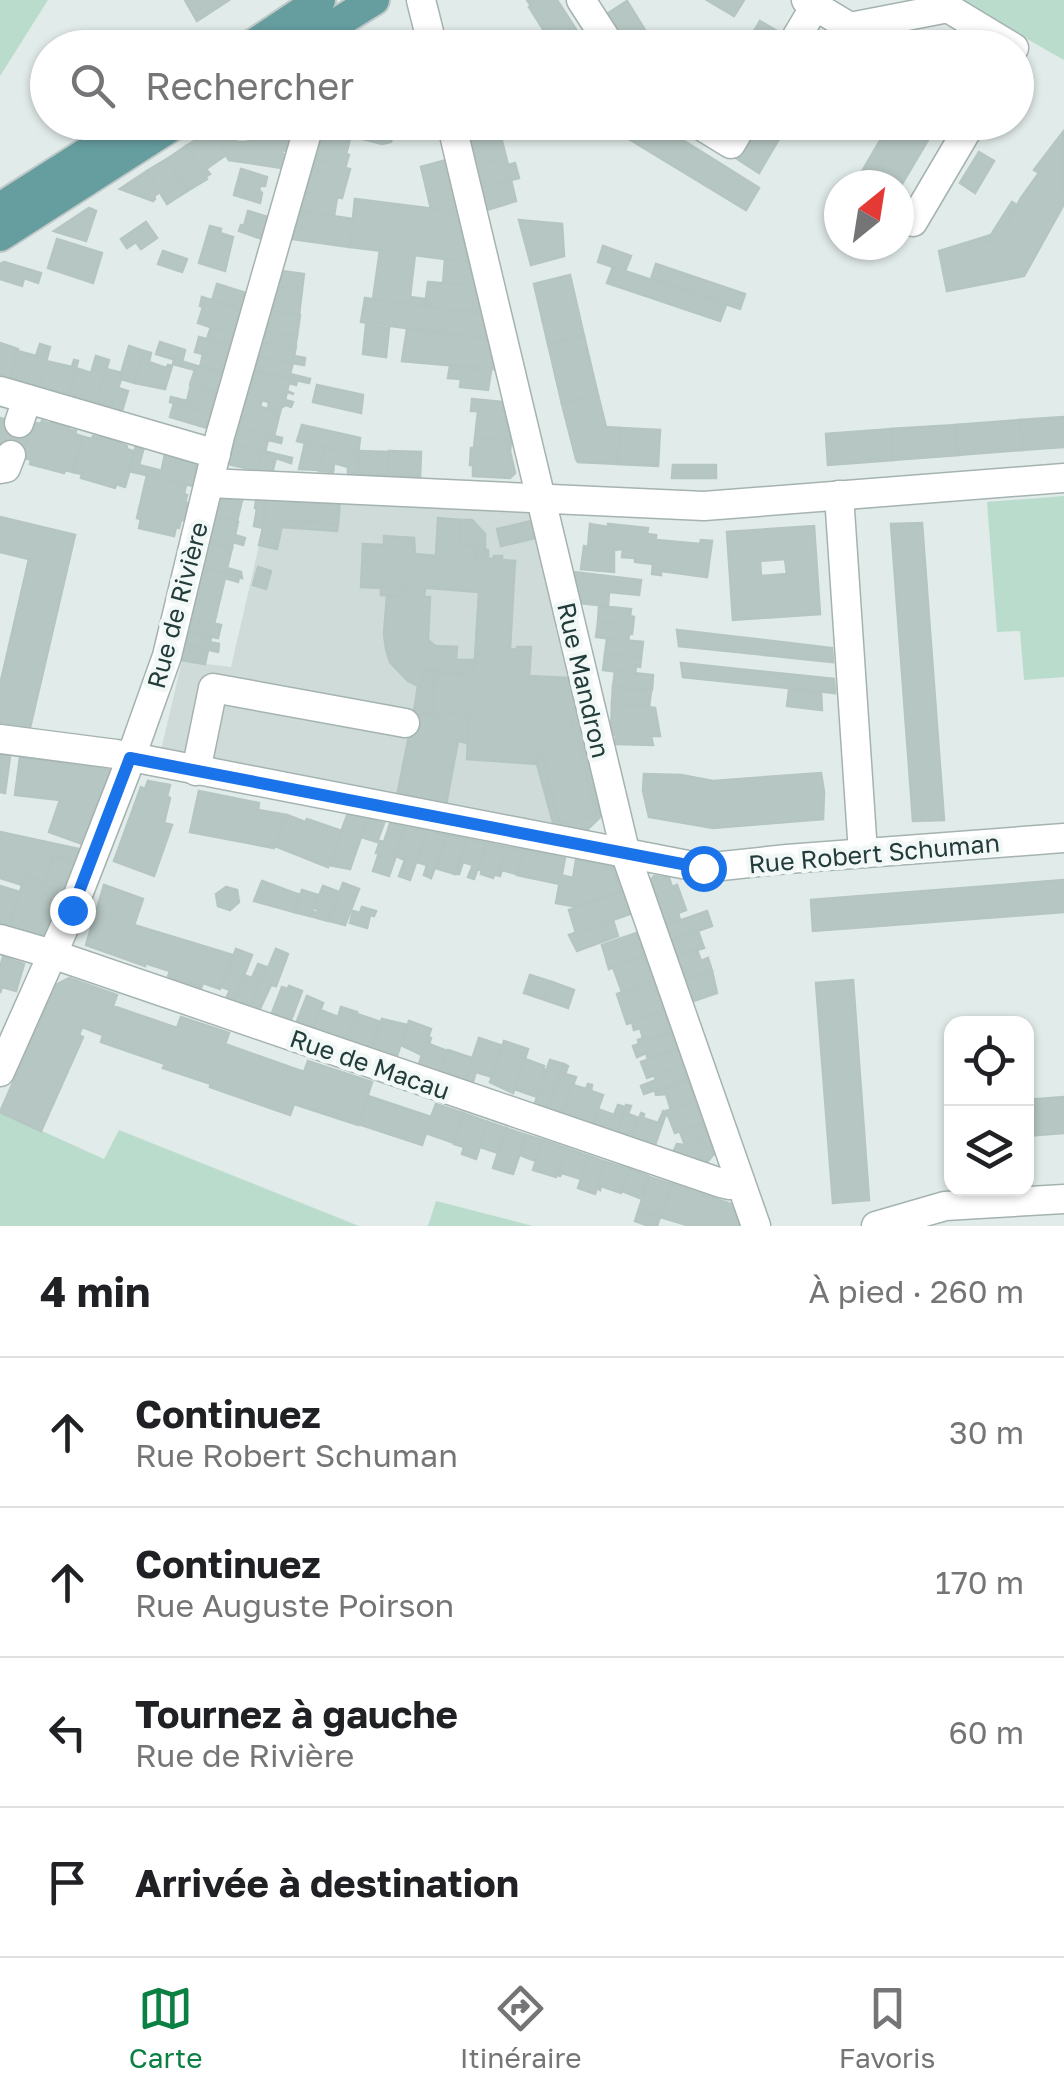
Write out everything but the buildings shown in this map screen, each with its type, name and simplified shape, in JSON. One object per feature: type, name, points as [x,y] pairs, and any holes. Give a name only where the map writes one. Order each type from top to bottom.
[{"type":"main road","points":[[275,30],[320,0]]},
{"type":"main road","points":[[324,30],[359,5]]},
{"type":"main road","points":[[0,208],[106,140]]},
{"type":"main road","points":[[0,236],[150,140]]},
{"type":"street","points":[[422,0],[429,30]]},
{"type":"street","points":[[582,0],[601,30]]},
{"type":"street","points":[[798,30],[811,3],[850,26],[948,8],[984,30]]},
{"type":"street","points":[[344,30],[359,5]]},
{"type":"street","name":"Rue de Rivière","points":[[0,1072],[52,954],[167,656],[216,454],[305,140]]},
{"type":"street","name":"Rue Mandron","points":[[455,140],[626,855],[756,1226]]},
{"type":"street","points":[[914,220],[961,140]]},
{"type":"street","points":[[15,404],[216,454]]},
{"type":"street","points":[[209,483],[704,506],[1064,478]]},
{"type":"street","points":[[839,495],[864,853]]},
{"type":"street","points":[[196,770],[213,688],[405,723]]},
{"type":"street","name":"Rue Robert Schuman","points":[[0,739],[196,770],[703,868],[1064,838]]},
{"type":"street","name":"Rue de Macau","points":[[0,939],[721,1184],[740,1181]]},
{"type":"street","points":[[876,1226],[945,1206],[1064,1199]]},
{"type":"shaded area","points":[[267,494],[529,512],[601,816],[585,832],[161,750],[182,661],[231,667],[267,511]]},
{"type":"green space","points":[[0,0],[48,0],[0,76]]},
{"type":"green space","points":[[958,0],[1064,0],[1064,60],[1034,43],[1034,30],[1011,30]]},
{"type":"green space","points":[[1064,496],[1064,677],[1024,680],[1020,631],[997,632],[987,502]]},
{"type":"green space","points":[[0,1112],[104,1159],[119,1130],[359,1226],[0,1226]]},
{"type":"green space","points":[[436,1201],[533,1226],[428,1226]]},
{"type":"route","points":[[72,910],[130,758],[703,868]]}]
